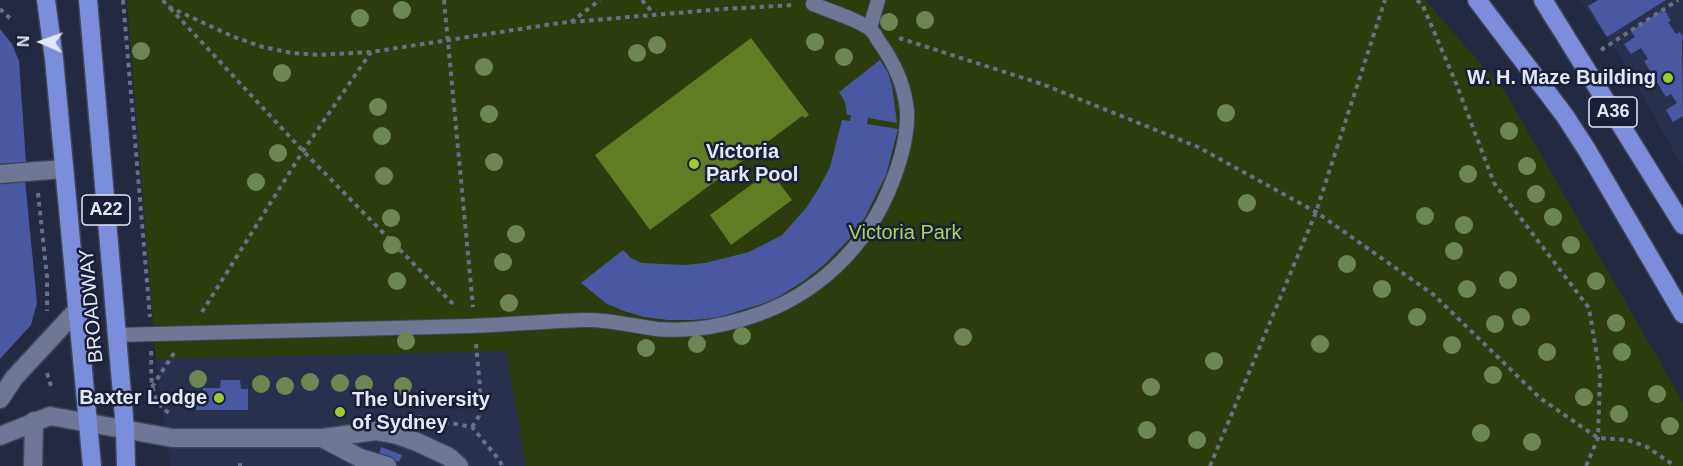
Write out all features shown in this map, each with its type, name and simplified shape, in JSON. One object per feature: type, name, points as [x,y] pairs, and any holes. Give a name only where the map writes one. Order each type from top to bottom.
[{"type":"highway","name":"BROADWAY","points":[[46,0],[54,59],[87,423]]},
{"type":"highway","name":"BROADWAY","points":[[87,0],[125,429]]},
{"type":"highway","name":"A36","points":[[1477,0],[1565,116],[1683,314]]},
{"type":"highway","name":"A36","points":[[1543,0],[1683,225]]},
{"type":"highway","name":"A22","points":[[87,423],[92,466]]},
{"type":"highway","name":"A22","points":[[125,429],[126,466]]},
{"type":"street","points":[[0,174],[64,169]]},
{"type":"street","points":[[0,399],[14,378],[77,310]]},
{"type":"street","points":[[0,436],[50,416],[173,438],[322,438],[376,431],[417,442],[449,457],[459,466]]},
{"type":"street","points":[[33,466],[34,421]]},
{"type":"street","points":[[322,438],[360,458],[387,466]]},
{"type":"lane","points":[[870,28],[878,0]]},
{"type":"lane","points":[[117,335],[474,326],[589,320],[677,330],[701,329],[731,323],[769,310],[797,296],[818,281],[838,266],[860,242],[891,186],[906,138],[907,112],[902,83],[893,62],[870,28],[813,4]]},
{"type":"path","points":[[123,0],[151,334],[152,388],[303,151],[371,52]]},
{"type":"path","points":[[163,0],[303,151],[474,326]]},
{"type":"path","points":[[444,0],[480,387],[479,416],[472,427]]},
{"type":"path","points":[[571,22],[600,0]]},
{"type":"path","points":[[642,0],[654,15]]},
{"type":"path","points":[[1210,466],[1316,212],[1385,0]]},
{"type":"path","points":[[1418,0],[1424,6],[1456,83],[1494,183],[1588,308],[1600,374],[1598,438],[1586,466]]},
{"type":"path","points":[[1601,50],[1677,0]]},
{"type":"path","points":[[167,6],[234,37],[292,53],[319,55],[371,52],[571,22],[813,4]]},
{"type":"path","points":[[0,9],[13,21]]},
{"type":"path","points":[[870,28],[1042,84],[1198,147],[1316,212],[1434,295],[1540,398],[1598,438],[1628,440],[1647,447],[1675,466]]},
{"type":"path","points":[[37,182],[47,277],[46,317]]},
{"type":"path","points":[[50,382],[56,382]]},
{"type":"path","points":[[416,417],[472,427],[502,466]]},
{"type":"shaded area","points":[[1579,0],[1683,0],[1683,168],[1622,59]]},
{"type":"shaded area","points":[[751,38],[809,115],[805,118],[802,116],[650,230],[595,155]]},
{"type":"shaded area","points":[[770,171],[792,200],[731,245],[710,215]]},
{"type":"shaded area","name":"The University of Sydney","points":[[506,351],[527,466],[170,466],[156,359]]},
{"type":"green space","name":"Victoria Park","points":[[127,0],[1425,0],[1505,92],[1683,402],[1683,466],[526,466],[506,351],[156,359]]},
{"type":"building","points":[[1598,0],[1666,0],[1607,37],[1588,6]]},
{"type":"building","name":"W. H. Maze Building","points":[[1661,11],[1662,13],[1665,11],[1671,21],[1668,22],[1676,34],[1680,32],[1683,37],[1683,116],[1673,122],[1666,110],[1677,103],[1671,94],[1666,97],[1644,61],[1648,59],[1641,48],[1631,54],[1624,44],[1635,37],[1631,31]]},
{"type":"building","points":[[0,29],[12,44],[19,61],[26,162],[0,166]]},
{"type":"building","points":[[880,60],[888,73],[892,86],[897,123],[868,118],[867,124],[898,129],[886,175],[865,217],[852,236],[825,264],[805,280],[765,303],[716,318],[692,320],[644,317],[624,311],[607,304],[581,283],[623,250],[631,258],[642,263],[684,265],[705,263],[749,252],[782,235],[806,208],[819,188],[830,167],[842,120],[850,121],[851,115],[847,115],[845,102],[839,92]]},
{"type":"building","points":[[25,180],[37,303],[31,325],[0,359],[0,182]]},
{"type":"building","name":"Baxter Lodge","points":[[221,380],[240,380],[241,389],[248,389],[248,410],[196,410],[196,404],[191,404],[191,393],[203,392],[203,388],[220,388]]},
{"type":"building","points":[[381,447],[402,455],[399,462],[379,455]]},
{"type":"place","name":"W. H. Maze Building","points":[[1668,78]]},
{"type":"place","name":"Victoria Park Pool","points":[[694,164]]},
{"type":"place","name":"Baxter Lodge","points":[[219,398]]},
{"type":"place","name":"The University of Sydney","points":[[340,412]]}]
